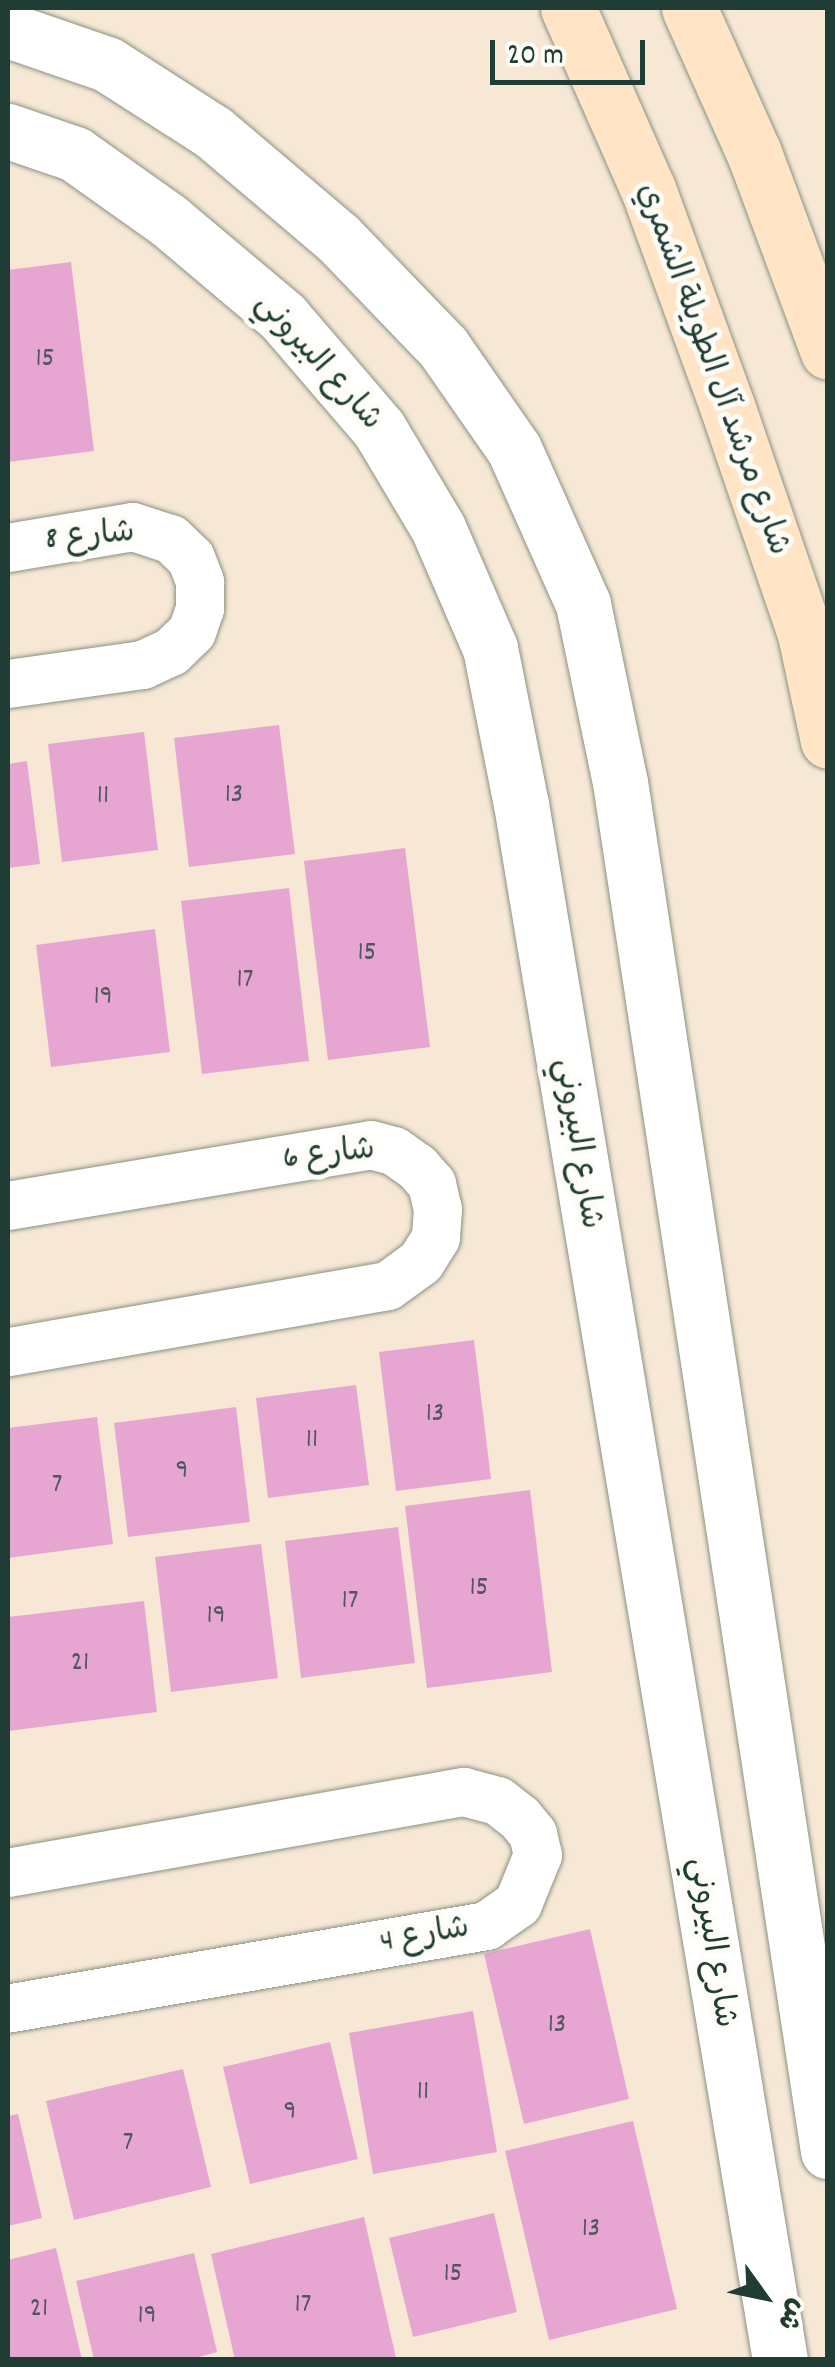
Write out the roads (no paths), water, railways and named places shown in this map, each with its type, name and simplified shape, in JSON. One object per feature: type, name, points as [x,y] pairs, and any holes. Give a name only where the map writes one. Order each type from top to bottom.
[{"type":"main road","name":"شارع مرشد آل الطويلة الشمري","points":[[568,8],[648,189],[727,406],[805,634],[828,742]]},
{"type":"main road","points":[[688,8],[754,153],[828,352]]},
{"type":"street","points":[[8,30],[108,64],[213,132],[339,239],[443,347],[514,449],[584,604],[620,782],[828,2151]]},
{"type":"street","name":"شارع البيروني","points":[[8,131],[76,154],[168,220],[283,317],[379,429],[438,528],[490,648],[521,804],[780,2360]]},
{"type":"street","name":"شارع 8","points":[[8,548],[133,527],[171,539],[191,558],[200,582],[200,609],[192,632],[171,652],[143,664],[8,684]]},
{"type":"street","name":"شارع 6","points":[[8,1206],[371,1145],[394,1150],[417,1166],[432,1184],[438,1209],[436,1238],[421,1262],[388,1286],[8,1352]]},
{"type":"street","name":"شارع 4","points":[[8,1874],[464,1792],[498,1801],[520,1818],[533,1834],[538,1855],[518,1904],[487,1926],[8,2009]]},
{"type":"street","points":[[702,1890],[713,1906],[729,1914],[746,1915],[786,1880]]},
{"type":"street","points":[[718,1991],[744,1970],[760,1964],[780,1967],[801,1981]]}]
